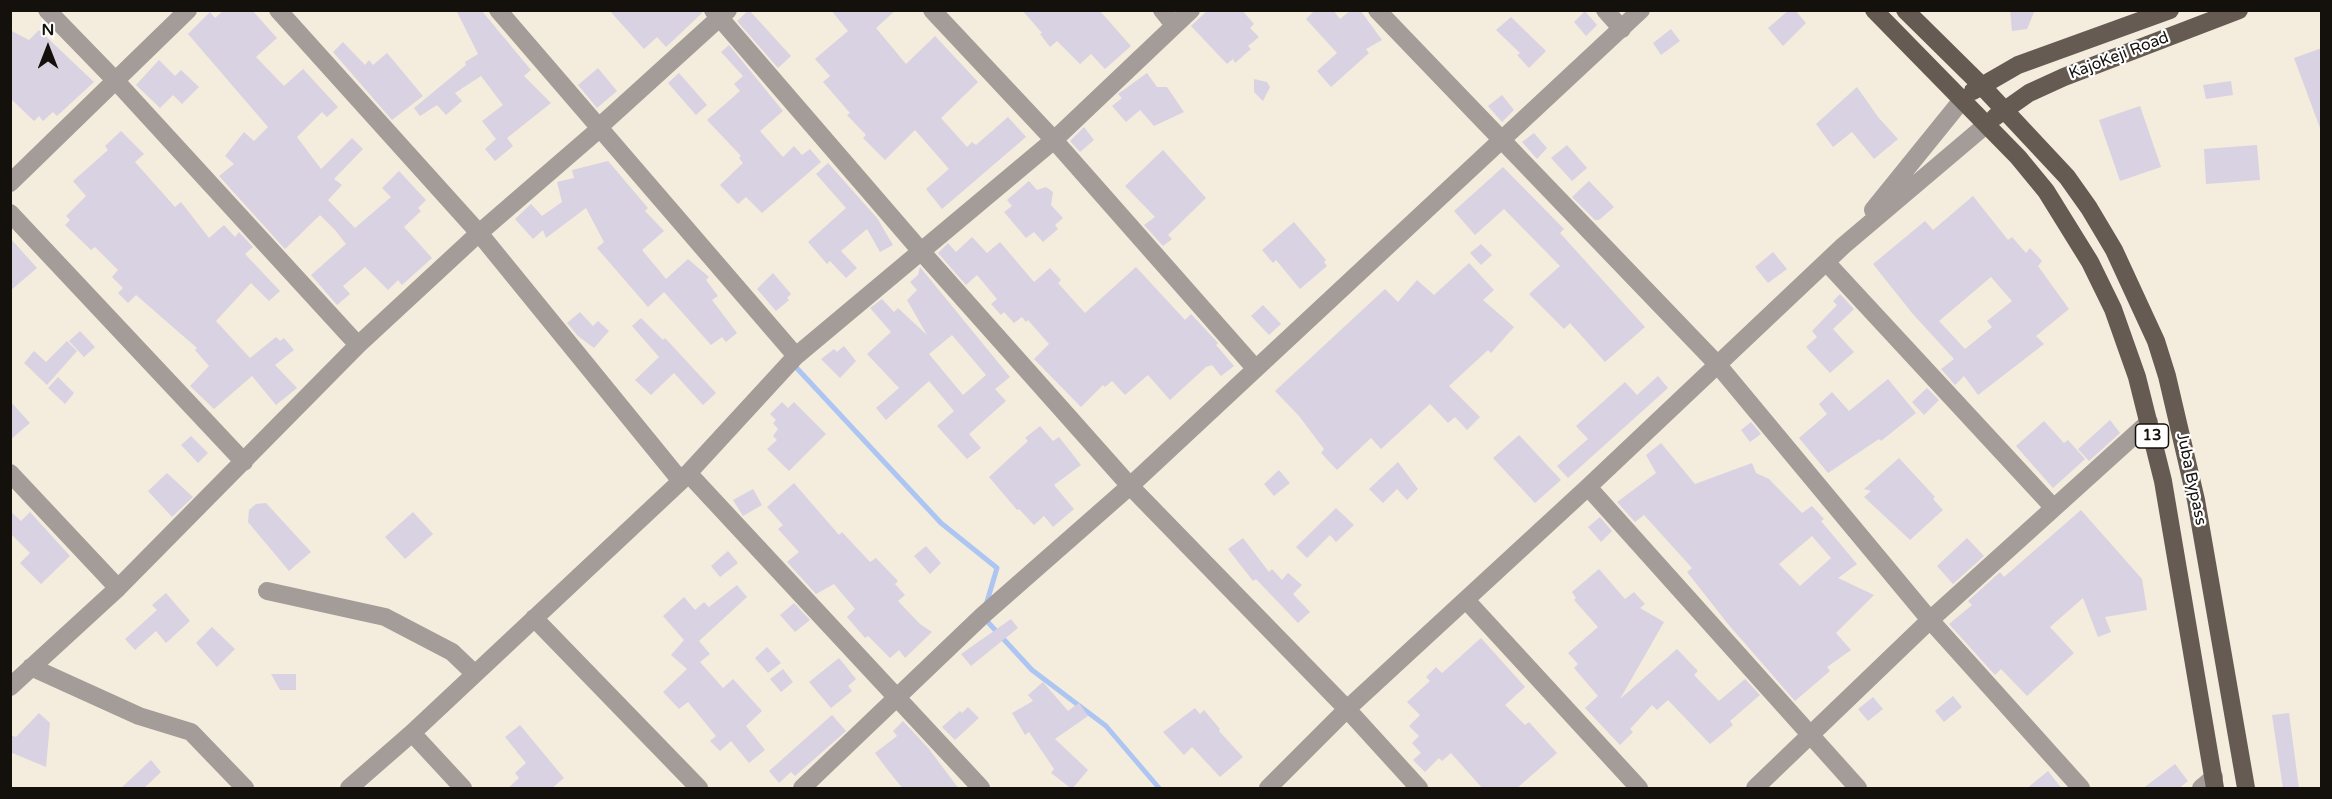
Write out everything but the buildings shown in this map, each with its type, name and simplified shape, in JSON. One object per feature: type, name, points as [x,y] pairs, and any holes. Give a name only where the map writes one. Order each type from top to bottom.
[{"type":"main road","points":[[1875,10],[1962,100]]},
{"type":"main road","points":[[1905,10],[1980,84]]},
{"type":"main road","name":"KajoKeji Road","points":[[1962,100],[1980,84],[2049,53],[2170,10]]},
{"type":"main road","name":"KajoKeji Road","points":[[1987,124],[2029,93],[2064,77],[2239,10]]},
{"type":"main road","name":"Juba Bypass","points":[[1980,84],[2067,177],[2089,208],[2114,250],[2156,341],[2167,376],[2196,500],[2246,789]]},
{"type":"main road","name":"Juba Bypass","points":[[1962,100],[1987,124],[2046,191],[2090,262],[2126,342],[2163,481],[2210,785]]},
{"type":"street","points":[[46,10],[115,80],[358,345]]},
{"type":"street","points":[[10,183],[188,10]]},
{"type":"street","points":[[278,10],[479,233],[684,477],[898,699],[981,789]]},
{"type":"street","points":[[498,10],[796,356]]},
{"type":"street","points":[[932,10],[1054,140],[1255,368]]},
{"type":"street","points":[[1162,10],[1174,25]]},
{"type":"street","points":[[349,789],[412,733],[684,477],[796,356],[1054,140],[1191,10]]},
{"type":"street","points":[[1377,10],[1501,142],[1718,365],[1930,620],[2081,789]]},
{"type":"street","points":[[1605,10],[1622,29]]},
{"type":"street","points":[[802,789],[982,616],[1130,486],[1641,10]]},
{"type":"street","points":[[10,687],[118,588],[358,345],[479,233],[597,131],[598,127],[720,13],[920,250],[1130,486],[1347,709],[1419,789]]},
{"type":"street","points":[[1268,789],[1347,709],[1827,263],[1962,100]]},
{"type":"street","points":[[1843,246],[1987,124]]},
{"type":"street","points":[[10,213],[244,462]]},
{"type":"street","points":[[1827,263],[2053,507]]},
{"type":"street","points":[[1755,789],[1930,620],[2149,422]]},
{"type":"street","points":[[10,473],[118,588]]},
{"type":"street","points":[[1588,487],[1858,789]]},
{"type":"street","points":[[267,591],[385,617],[452,652],[475,674]]},
{"type":"street","points":[[1466,600],[1639,789]]},
{"type":"street","points":[[534,618],[699,789]]},
{"type":"street","points":[[31,667],[139,716],[191,732],[245,789]]},
{"type":"street","points":[[412,733],[463,789]]},
{"type":"waterway","points":[[792,363],[941,523],[997,568],[986,605]]},
{"type":"waterway","points":[[985,619],[1032,670],[1106,726],[1159,788]]}]
